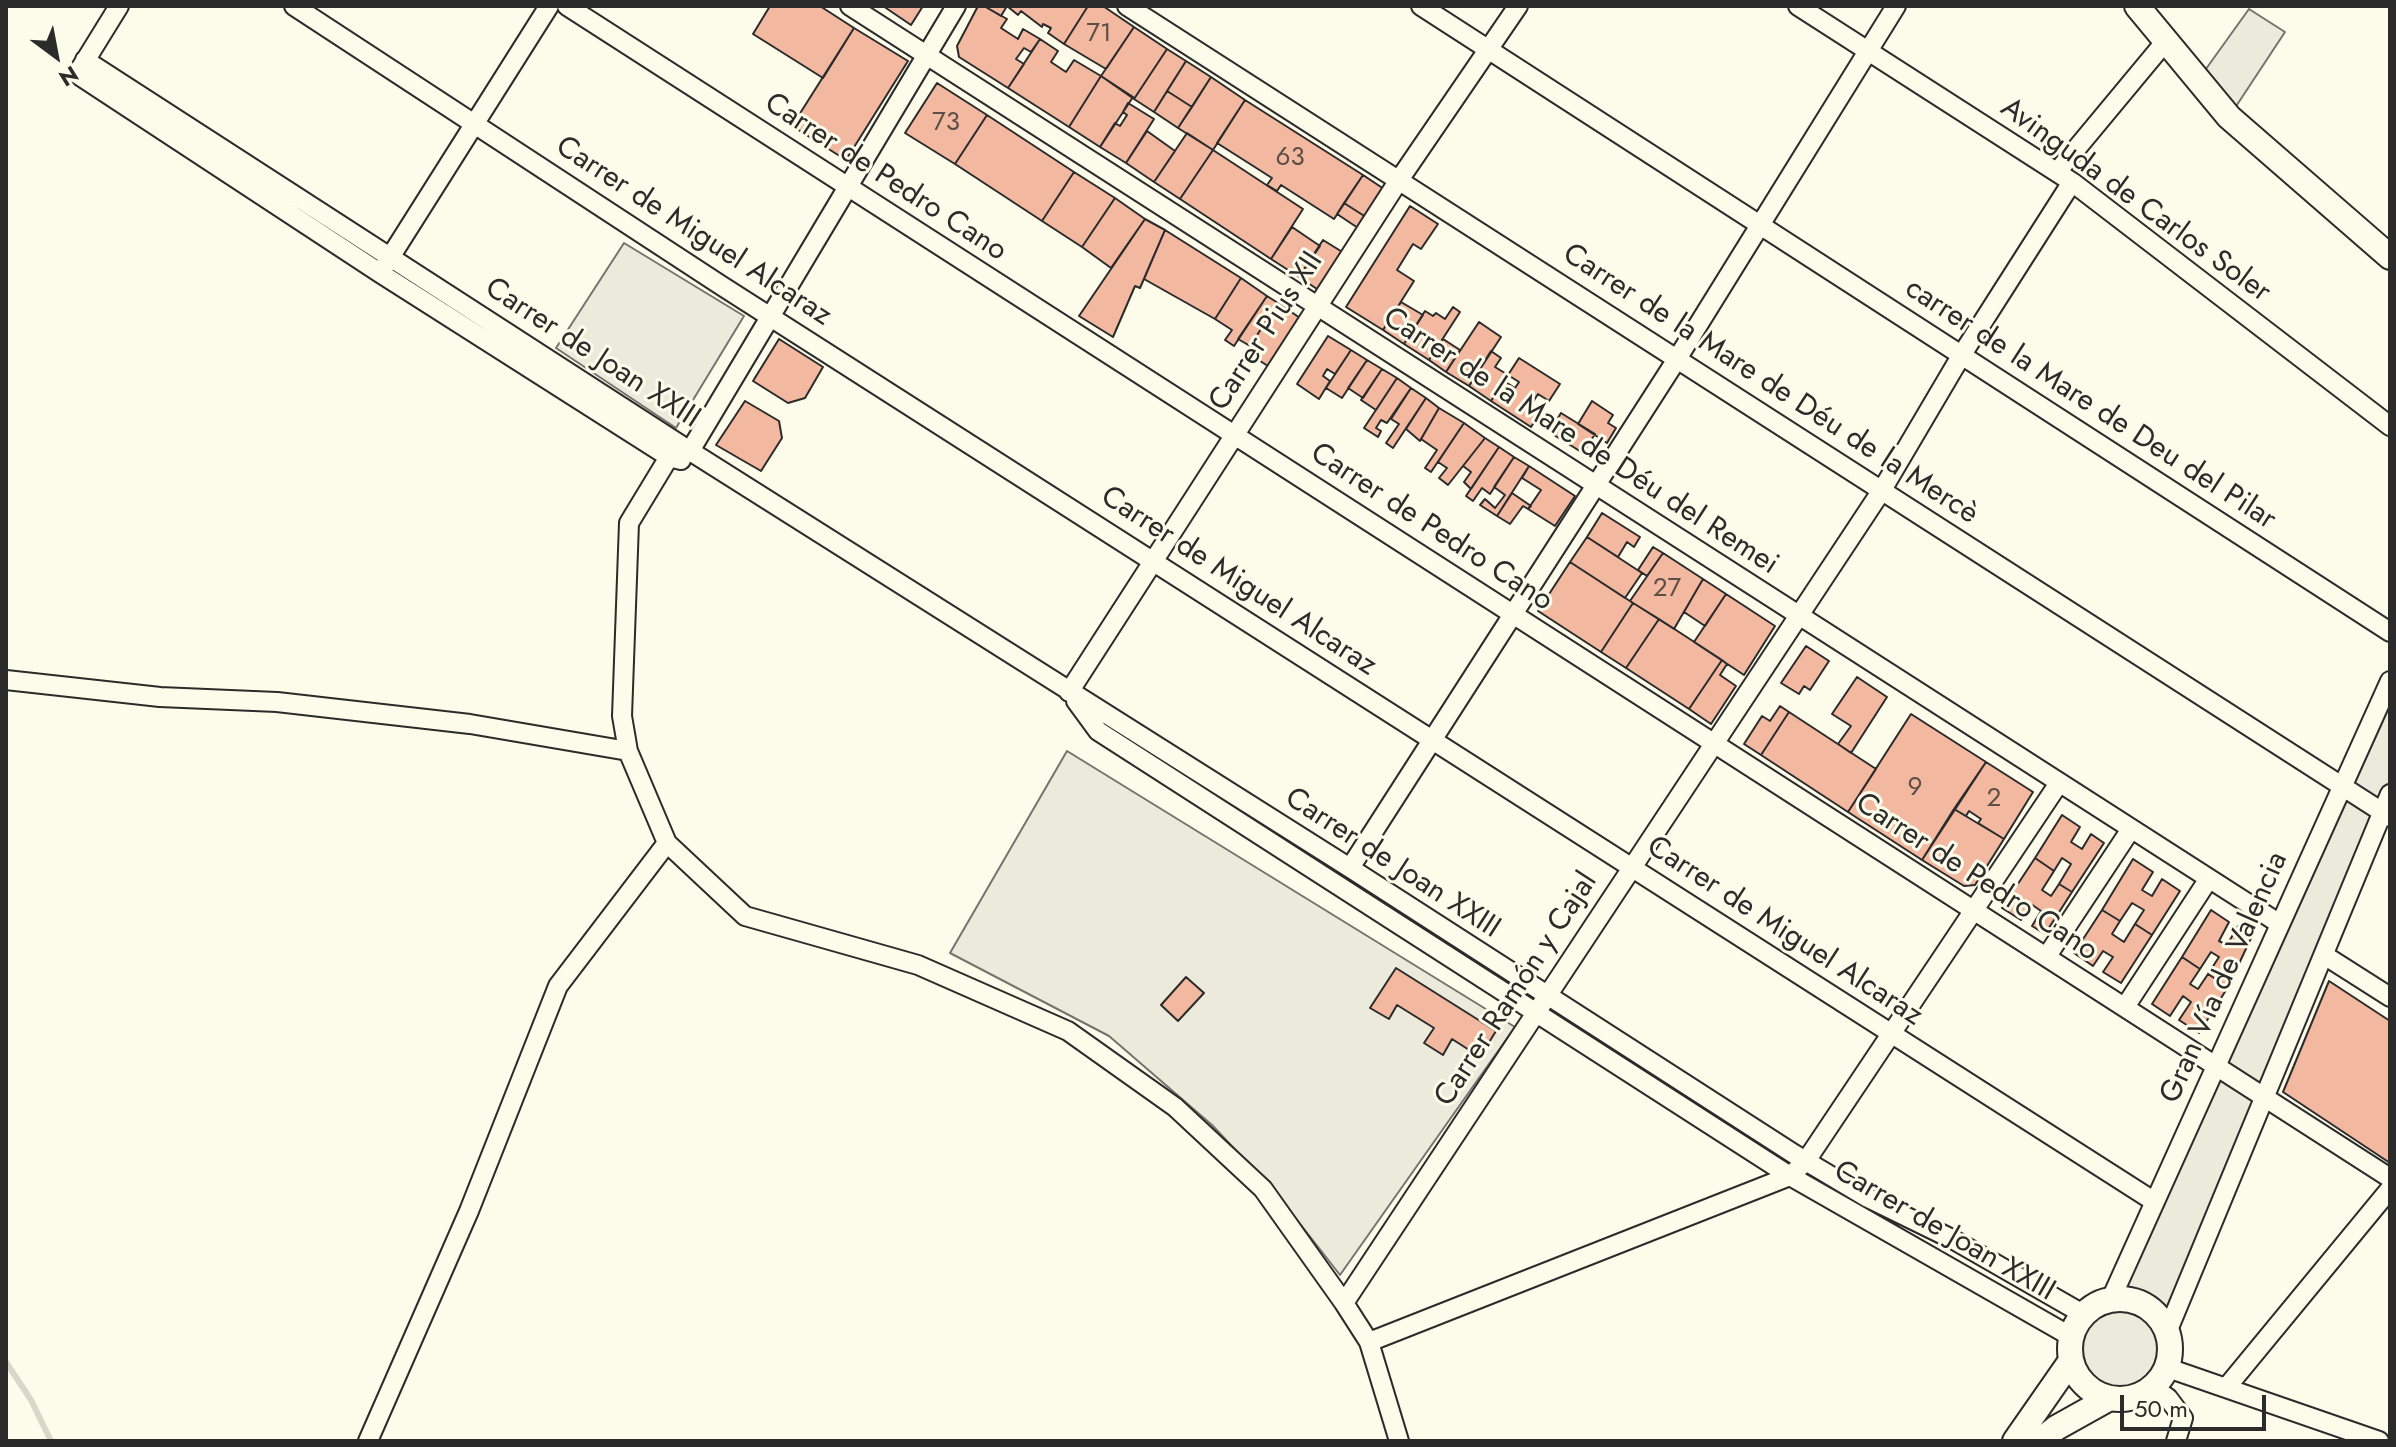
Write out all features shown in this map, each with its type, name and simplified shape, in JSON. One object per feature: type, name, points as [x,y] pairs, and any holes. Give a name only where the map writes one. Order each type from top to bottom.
[{"type":"street","name":"Carrer de Joan XXIII","points":[[119,6],[81,67],[385,265],[669,457],[724,472]]},
{"type":"street","name":"Carrer de Miguel Alcaraz","points":[[294,6],[771,316],[2155,1202]]},
{"type":"street","points":[[385,265],[549,6]]},
{"type":"street","name":"Carrer de Pedro Cano","points":[[567,6],[2390,1178]]},
{"type":"street","name":"Carrer de la Mare de Déu del Remei","points":[[850,6],[2280,924]]},
{"type":"street","points":[[956,6],[690,451],[669,457],[629,523],[622,716],[628,751],[667,843],[745,916],[918,965],[1068,1031],[1175,1107],[1263,1189],[1344,1303],[1369,1342],[1399,1441]]},
{"type":"street","name":"Carrer de la Mare de Déu de la Mercè","points":[[1127,6],[2342,786],[2388,807]]},
{"type":"street","name":"carrer de la Mare de Deu del Pilar","points":[[1421,6],[2390,632]]},
{"type":"street","name":"Carrer Pius XII","points":[[1069,692],[1399,180],[1518,6]]},
{"type":"street","name":"Avinguda de Carlos Soler","points":[[1798,6],[2064,177],[2390,426]]},
{"type":"street","points":[[1350,868],[1677,359],[1896,6]]},
{"type":"street","points":[[2137,6],[2229,117],[2390,257]]},
{"type":"street","name":"Carrer Ramón y Cajal","points":[[1344,1303],[1882,490],[2064,177],[2165,42]]},
{"type":"street","name":"Carrer de Joan XXIII","points":[[385,265],[724,472],[1350,868],[1800,1158],[1868,1198],[1954,1240],[2083,1314]]},
{"type":"street","points":[[6,680],[160,697],[277,702],[440,720],[628,751]]},
{"type":"street","name":"Gran Vía de Valencia","points":[[2111,1299],[2390,681]]},
{"type":"street","name":"Carrer de Joan XXIII","points":[[1069,692],[1098,731],[1536,1013],[1790,1176],[2070,1336]]},
{"type":"street","points":[[1800,1158],[1890,1034],[2059,783]]},
{"type":"street","points":[[2168,1330],[2388,807]]},
{"type":"street","points":[[2047,956],[2131,829]]},
{"type":"street","points":[[368,1441],[469,1211],[558,986],[667,843]]},
{"type":"street","points":[[2125,1007],[2208,880]]},
{"type":"street","points":[[2324,955],[2390,997]]},
{"type":"street","name":"Carrer de Joan XXIII","points":[[1790,1176],[1800,1158]]},
{"type":"street","points":[[1369,1342],[1790,1176]]},
{"type":"street","points":[[2226,1388],[2390,1189]]},
{"type":"street","points":[[2111,1299],[2135,1300],[2155,1311],[2168,1330],[2172,1349],[2161,1378],[2132,1399],[2108,1399],[2091,1391],[2078,1378],[2070,1362],[2070,1336],[2083,1314],[2111,1299]]},
{"type":"street","points":[[2015,1441],[2070,1362]]},
{"type":"street","points":[[2161,1378],[2226,1388],[2379,1441]]},
{"type":"street","points":[[2161,1378],[2168,1398],[2183,1418],[2176,1441]]},
{"type":"street","points":[[2040,1441],[2056,1428],[2108,1399]]},
{"type":"shaded area","points":[[2249,9],[2285,32],[2229,117],[2198,80]]},
{"type":"shaded area","points":[[624,243],[744,316],[676,428],[556,348]]},
{"type":"shaded area","points":[[2390,693],[2390,780],[2380,804],[2349,783]]},
{"type":"shaded area","points":[[1067,751],[1515,1027],[1340,1275],[1276,1193],[1212,1125],[1109,1036],[950,953]]},
{"type":"shaded area","points":[[2345,791],[2376,814],[2263,1089],[2221,1063]]},
{"type":"shaded area","points":[[2219,1072],[2258,1097],[2168,1315],[2145,1293],[2121,1290]]},
{"type":"shaded area","points":[[2121,1309],[2136,1312],[2149,1321],[2158,1334],[2161,1349],[2158,1364],[2149,1377],[2136,1386],[2121,1389],[2106,1386],[2093,1377],[2084,1364],[2081,1349],[2084,1334],[2093,1321],[2106,1312]]},
{"type":"building","points":[[770,6],[820,6],[854,28],[823,78],[753,34]]},
{"type":"building","points":[[883,6],[923,6],[911,25]]},
{"type":"building","points":[[978,6],[984,6],[1007,19],[1001,28],[1018,39],[1023,29],[1040,39],[1031,52],[1024,48],[1016,59],[1024,64],[1008,88],[959,57],[957,46]]},
{"type":"building","points":[[984,6],[1007,6],[1001,16]]},
{"type":"building","points":[[1007,6],[1088,6],[1064,44],[1048,33],[1051,28],[1043,24],[1042,27],[1021,11],[1018,15]]},
{"type":"building","points":[[1088,6],[1103,6],[1134,27],[1106,69],[1064,44]]},
{"type":"building","points":[[1134,27],[1167,49],[1134,99],[1101,76]]},
{"type":"building","points":[[854,28],[908,61],[846,160],[792,126]]},
{"type":"building","points":[[1040,39],[1058,51],[1051,62],[1066,72],[1074,60],[1101,76],[1069,127],[1008,88]]},
{"type":"building","points":[[1167,49],[1186,61],[1154,112],[1134,99]]},
{"type":"building","points":[[1186,61],[1211,77],[1192,107],[1167,91]]},
{"type":"building","points":[[1101,76],[1133,97],[1100,147],[1069,127]]},
{"type":"building","points":[[1211,77],[1245,100],[1213,150],[1178,128]]},
{"type":"building","points":[[937,83],[987,115],[955,164],[905,133]]},
{"type":"building","points":[[1167,91],[1192,107],[1178,128],[1154,112]]},
{"type":"building","points":[[1245,100],[1363,175],[1334,219],[1281,185],[1277,191],[1267,185],[1272,178],[1217,143]]},
{"type":"building","points":[[1128,103],[1154,119],[1126,163],[1100,147],[1115,123],[1120,126],[1127,115],[1123,112]]},
{"type":"building","points":[[987,115],[1074,172],[1042,221],[955,164]]},
{"type":"building","points":[[1147,131],[1175,151],[1154,182],[1126,163]]},
{"type":"building","points":[[1187,133],[1213,150],[1180,199],[1154,182]]},
{"type":"building","points":[[1213,150],[1303,209],[1271,259],[1180,199]]},
{"type":"building","points":[[1074,172],[1115,198],[1082,247],[1042,221]]},
{"type":"building","points":[[1363,175],[1387,191],[1369,219],[1344,203]]},
{"type":"building","points":[[1115,198],[1145,219],[1111,268],[1082,247]]},
{"type":"building","points":[[1344,203],[1369,219],[1361,230],[1337,214]]},
{"type":"building","points":[[1410,206],[1438,224],[1421,249],[1413,244],[1397,270],[1414,281],[1383,330],[1346,307]]},
{"type":"building","points":[[1145,219],[1165,230],[1140,288],[1135,286],[1113,337],[1079,316]]},
{"type":"building","points":[[1292,227],[1320,246],[1299,277],[1271,259]]},
{"type":"building","points":[[1165,230],[1241,278],[1215,319],[1144,279]]},
{"type":"building","points":[[1323,240],[1344,253],[1320,291],[1299,277]]},
{"type":"building","points":[[1241,278],[1267,296],[1234,346],[1225,340],[1232,330],[1215,319]]},
{"type":"building","points":[[1267,296],[1278,303],[1250,346],[1238,339]]},
{"type":"building","points":[[1401,302],[1423,315],[1404,344],[1383,330]]},
{"type":"building","points":[[1278,303],[1303,320],[1271,368],[1246,352]]},
{"type":"building","points":[[1453,307],[1460,312],[1429,360],[1404,344],[1425,311],[1445,319]]},
{"type":"building","points":[[1479,322],[1501,337],[1469,386],[1446,372]]},
{"type":"building","points":[[1328,336],[1351,350],[1335,374],[1327,369],[1323,376],[1330,381],[1319,399],[1297,384]]},
{"type":"building","points":[[779,339],[823,367],[805,398],[788,403],[753,381]]},
{"type":"building","points":[[1443,339],[1460,350],[1446,372],[1429,360]]},
{"type":"building","points":[[1351,350],[1367,360],[1342,398],[1326,388]]},
{"type":"building","points":[[1491,351],[1501,358],[1495,367],[1508,375],[1491,401],[1469,386]]},
{"type":"building","points":[[1519,358],[1560,384],[1549,401],[1538,394],[1531,405],[1541,411],[1531,427],[1491,401],[1504,381],[1515,388],[1519,382],[1508,375]]},
{"type":"building","points":[[1367,360],[1382,369],[1363,398],[1348,388]]},
{"type":"building","points":[[1382,369],[1397,378],[1376,410],[1361,400]]},
{"type":"building","points":[[1397,378],[1411,388],[1387,423],[1381,420],[1376,428],[1381,431],[1378,437],[1364,428]]},
{"type":"building","points":[[1411,388],[1426,398],[1393,448],[1386,443],[1399,424],[1391,419]]},
{"type":"building","points":[[1426,398],[1439,408],[1420,441],[1406,429]]},
{"type":"building","points":[[745,401],[779,421],[782,438],[761,471],[716,445]]},
{"type":"building","points":[[1592,401],[1613,415],[1608,423],[1616,428],[1607,443],[1578,424]]},
{"type":"building","points":[[1439,408],[1464,423],[1431,472],[1425,468],[1437,450],[1421,439]]},
{"type":"building","points":[[1561,413],[1595,434],[1583,453],[1549,432]]},
{"type":"building","points":[[1464,423],[1485,438],[1448,485],[1439,478],[1447,468],[1438,462]]},
{"type":"building","points":[[1485,438],[1499,447],[1471,489],[1464,482],[1471,472],[1463,466]]},
{"type":"building","points":[[1499,447],[1514,457],[1490,494],[1482,488],[1473,501],[1466,496]]},
{"type":"building","points":[[1514,457],[1529,466],[1497,516],[1480,505],[1485,499],[1495,508],[1505,495],[1494,487]]},
{"type":"building","points":[[1529,466],[1575,496],[1555,526],[1528,509],[1541,490],[1522,478]]},
{"type":"building","points":[[1512,493],[1531,506],[1528,509],[1523,506],[1510,524],[1497,516]]},
{"type":"building","points":[[1602,513],[1640,537],[1634,547],[1627,542],[1618,557],[1587,537]]},
{"type":"building","points":[[1587,537],[1642,573],[1625,598],[1570,562]]},
{"type":"building","points":[[1653,547],[1663,553],[1647,576],[1638,570]]},
{"type":"building","points":[[1663,553],[1703,579],[1674,629],[1630,601]]},
{"type":"building","points":[[1570,562],[1633,603],[1601,652],[1538,611]]},
{"type":"building","points":[[1703,579],[1726,594],[1705,626],[1684,612]]},
{"type":"building","points":[[1726,594],[1775,626],[1744,675],[1694,642]]},
{"type":"building","points":[[1633,603],[1659,619],[1626,668],[1601,652]]},
{"type":"building","points":[[1659,619],[1722,660],[1689,709],[1626,668]]},
{"type":"building","points":[[1806,646],[1829,661],[1810,690],[1804,686],[1799,694],[1781,683]]},
{"type":"building","points":[[1722,660],[1727,664],[1720,675],[1736,686],[1711,724],[1689,709]]},
{"type":"building","points":[[1857,677],[1887,697],[1851,753],[1838,744],[1851,726],[1832,714]]},
{"type":"building","points":[[1780,706],[1789,712],[1761,755],[1744,744],[1762,716],[1770,721]]},
{"type":"building","points":[[1789,712],[1876,769],[1848,812],[1761,755]]},
{"type":"building","points":[[1911,714],[1986,762],[1922,860],[1848,812]]},
{"type":"building","points":[[1986,762],[2033,792],[2004,839],[1978,823],[1981,819],[1969,811],[1966,816],[1954,809]]},
{"type":"building","points":[[1954,809],[2004,839],[1975,885],[1964,886],[1922,860]]},
{"type":"building","points":[[2062,815],[2080,827],[2071,842],[2082,849],[2091,834],[2104,843],[2072,892],[2059,884],[2071,864],[2062,858],[2054,871],[2035,858]]},
{"type":"building","points":[[2035,858],[2054,871],[2042,890],[2051,896],[2059,884],[2072,892],[2045,934],[2032,926],[2041,911],[2031,904],[2021,920],[2002,908]]},
{"type":"building","points":[[2133,859],[2153,872],[2142,890],[2152,896],[2162,879],[2180,891],[2152,935],[2135,924],[2144,910],[2132,903],[2120,921],[2102,910]]},
{"type":"building","points":[[2102,910],[2120,921],[2112,934],[2124,942],[2135,924],[2152,935],[2121,983],[2103,972],[2113,957],[2103,951],[2093,966],[2074,953]]},
{"type":"building","points":[[2211,910],[2229,922],[2219,941],[2227,945],[2238,926],[2252,936],[2228,987],[2208,974],[2219,957],[2211,952],[2200,969],[2182,957]]},
{"type":"building","points":[[2182,957],[2200,969],[2190,984],[2198,989],[2208,974],[2228,987],[2199,1033],[2179,1020],[2191,1002],[2183,996],[2170,1016],[2152,1004]]},
{"type":"building","points":[[1396,968],[1496,1031],[1480,1057],[1452,1039],[1443,1055],[1424,1043],[1434,1028],[1397,1005],[1389,1019],[1370,1008]]},
{"type":"building","points":[[1186,977],[1204,993],[1178,1021],[1161,1005]]},
{"type":"building","points":[[2329,981],[2390,1021],[2390,1163],[2283,1092]]},
{"type":"waterway","points":[[6,1362],[31,1400],[51,1441]]}]
